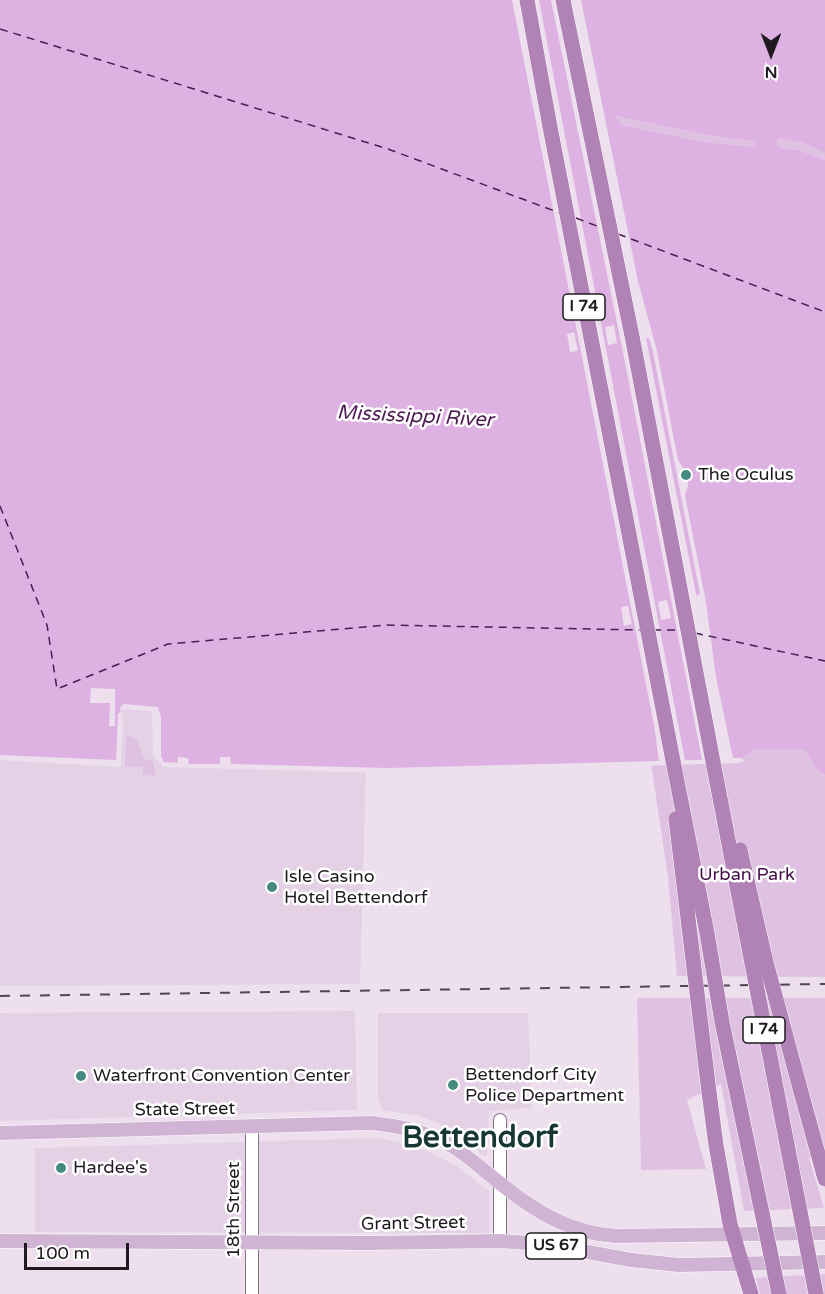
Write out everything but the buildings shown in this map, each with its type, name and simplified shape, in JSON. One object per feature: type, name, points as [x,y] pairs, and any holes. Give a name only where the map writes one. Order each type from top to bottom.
[{"type":"highway","name":"I 74","points":[[527,0],[705,922],[722,1022],[778,1294]]},
{"type":"highway","name":"I 74","points":[[563,0],[630,325],[816,1294]]},
{"type":"highway","points":[[714,767],[732,819],[763,953],[825,1179]]},
{"type":"highway","points":[[675,771],[679,844],[716,1145],[733,1234],[751,1294]]},
{"type":"main road","name":"State Street","points":[[0,1133],[371,1123],[407,1129],[436,1138],[463,1154],[500,1184]]},
{"type":"main road","name":"US 67","points":[[500,1184],[542,1214],[570,1226],[605,1236],[825,1233]]},
{"type":"main road","name":"Grant Street","points":[[0,1241],[368,1243],[500,1241],[544,1244],[665,1264],[825,1262]]},
{"type":"street","points":[[500,1120],[500,1241]]},
{"type":"street","name":"18th Street","points":[[252,1126],[252,1294]]},
{"type":"shaded area","points":[[120,707],[155,708],[366,770],[360,984],[0,986],[0,757],[118,758]]},
{"type":"shaded area","points":[[355,1011],[357,1110],[0,1121],[0,1013]]},
{"type":"shaded area","points":[[378,1013],[528,1013],[532,1108],[489,1111],[487,1156],[482,1155],[450,1128],[419,1116],[382,1110],[378,1098]]},
{"type":"shaded area","points":[[378,1138],[410,1145],[434,1154],[456,1166],[489,1191],[489,1233],[35,1232],[35,1148]]},
{"type":"green space","points":[[615,116],[708,135],[757,142],[754,147],[705,142],[622,125]]},
{"type":"green space","points":[[779,138],[804,143],[825,153],[825,160],[798,150],[780,148],[777,144]]},
{"type":"green space","points":[[126,734],[137,739],[144,759],[153,761],[156,776],[143,775],[143,767],[125,767]]},
{"type":"green space","name":"Urban Park","points":[[756,749],[803,749],[818,770],[825,775],[825,977],[677,976],[668,877],[651,763],[739,760]]},
{"type":"green space","points":[[637,998],[825,998],[825,1158],[809,1158],[824,1208],[744,1211],[721,1084],[687,1100],[706,1169],[641,1170]]},
{"type":"green space","points":[[825,1274],[825,1294],[760,1294],[756,1278]]},
{"type":"water","name":"Mississippi River","points":[[0,0],[825,0],[825,153],[804,143],[779,138],[777,144],[780,148],[798,150],[825,160],[825,775],[818,770],[803,749],[756,749],[739,760],[387,770],[163,764],[155,753],[155,708],[120,707],[118,764],[0,757]],"holes":[[[615,116],[708,135],[757,142],[754,147],[705,142],[622,125]]]},
{"type":"pier","points":[[512,0],[539,0],[685,760],[702,760],[624,357],[551,0],[581,0],[638,281],[657,351],[678,460],[687,474],[688,486],[685,495],[706,602],[716,677],[733,758],[742,758],[744,761],[739,763],[386,773],[163,767],[153,755],[152,711],[120,709],[123,704],[158,707],[161,717],[161,756],[164,762],[178,763],[178,757],[188,758],[189,764],[220,764],[220,757],[230,757],[231,764],[387,768],[659,761],[654,725]],"holes":[[[646,338],[649,338],[653,352],[700,594],[696,595]]]},
{"type":"pier","points":[[614,325],[617,343],[608,345],[605,327]]},
{"type":"pier","points":[[574,332],[578,351],[570,352],[567,334]]},
{"type":"pier","points":[[667,600],[671,618],[661,620],[658,602]]},
{"type":"pier","points":[[628,606],[632,624],[624,626],[621,607]]},
{"type":"pier","points":[[91,688],[115,689],[115,726],[109,726],[110,703],[90,703]]},
{"type":"pier","points":[[118,713],[123,713],[121,765],[119,767],[0,760],[0,755],[116,760]]},
{"type":"ferry route","points":[[0,29],[388,149],[560,213]]},
{"type":"ferry route","points":[[576,218],[602,228]]},
{"type":"ferry route","points":[[618,234],[825,312]]},
{"type":"ferry route","points":[[0,506],[47,625],[57,689],[168,644],[387,625],[640,630]]},
{"type":"ferry route","points":[[653,630],[682,630]]},
{"type":"ferry route","points":[[695,633],[825,661]]},
{"type":"railway","points":[[0,996],[825,984]]},
{"type":"place","name":"The Oculus","points":[[686,475]]},
{"type":"place","name":"Isle Casino Hotel Bettendorf","points":[[272,887]]},
{"type":"place","name":"Waterfront Convention Center","points":[[81,1076]]},
{"type":"place","name":"Bettendorf City Police Department","points":[[453,1085]]},
{"type":"place","name":"Hardee's","points":[[61,1168]]},
{"type":"district","name":"Bettendorf","points":[[480,1139]]}]
